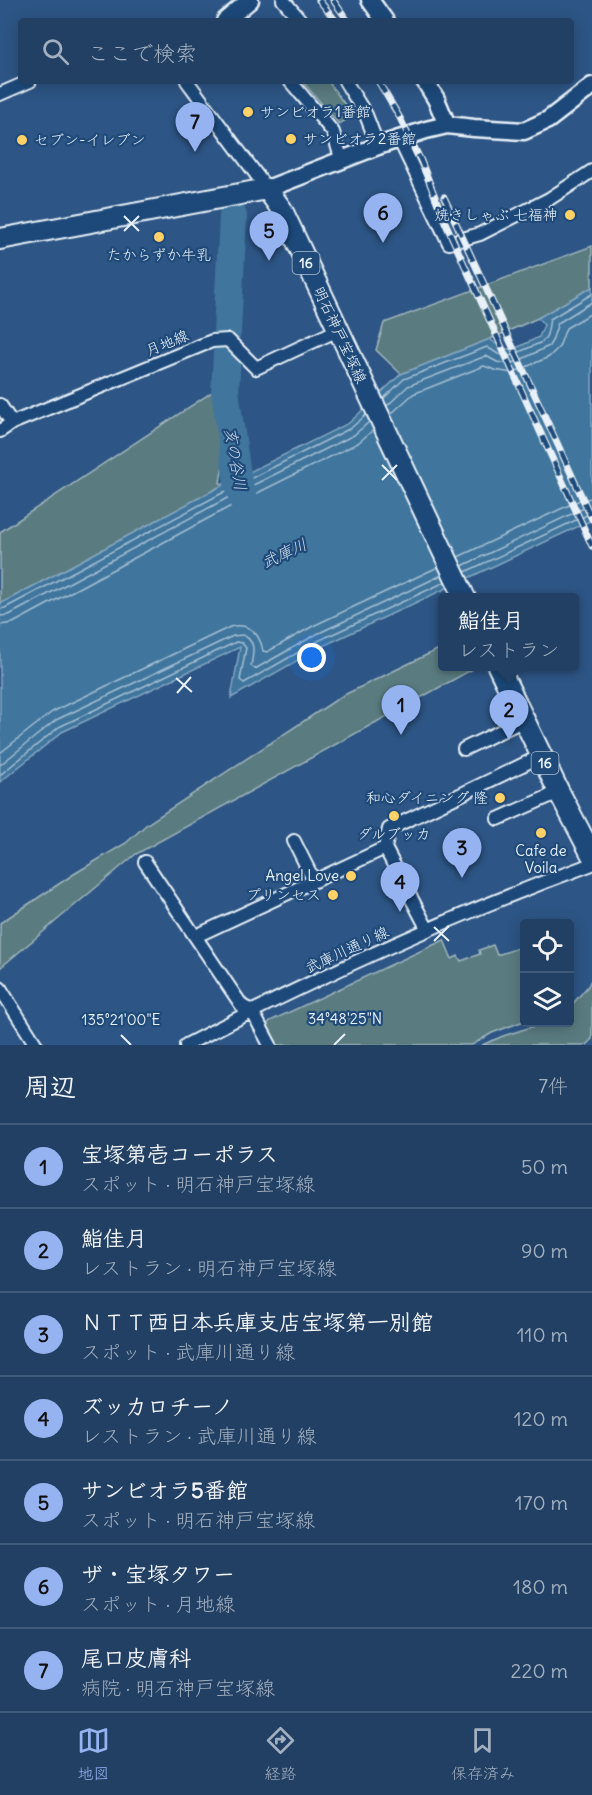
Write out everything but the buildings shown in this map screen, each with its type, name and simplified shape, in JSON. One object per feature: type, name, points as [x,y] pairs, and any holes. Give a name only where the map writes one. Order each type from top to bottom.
[{"type":"main road","points":[[229,18],[250,0]]},
{"type":"main road","points":[[370,0],[383,18]]},
{"type":"main road","points":[[427,84],[447,125]]},
{"type":"main road","points":[[0,239],[267,189],[378,146],[447,125],[524,131],[548,120],[592,86]]},
{"type":"main road","name":"明石神戸宝塚線","points":[[267,189],[282,210],[463,593]]},
{"type":"main road","name":"16","points":[[500,671],[592,855]]},
{"type":"street","points":[[283,0],[298,18]]},
{"type":"street","points":[[0,94],[23,84]]},
{"type":"street","points":[[189,84],[267,189]]},
{"type":"street","points":[[293,84],[333,132],[342,161]]},
{"type":"street","points":[[347,84],[366,115],[378,146]]},
{"type":"street","points":[[399,139],[449,243],[480,234],[549,199],[592,171]]},
{"type":"street","name":"月地線","points":[[0,431],[12,423],[212,341],[228,340],[256,368],[339,334]]},
{"type":"street","points":[[0,405],[12,423]]},
{"type":"street","points":[[464,749],[524,720]]},
{"type":"street","points":[[428,930],[385,848],[388,829],[542,756]]},
{"type":"street","points":[[498,819],[559,792]]},
{"type":"street","points":[[294,841],[314,881]]},
{"type":"street","points":[[196,936],[385,848]]},
{"type":"street","points":[[145,862],[242,1006],[252,1011],[270,1045]]},
{"type":"street","name":"武庫川通り線","points":[[186,1045],[252,1011],[428,930],[592,864]]},
{"type":"street","points":[[0,987],[36,1045]]},
{"type":"green space","points":[[305,84],[330,84],[353,116],[339,124]]},
{"type":"green space","points":[[592,246],[592,287],[538,318],[401,374],[376,350],[384,323]]},
{"type":"green space","points":[[218,388],[220,433],[226,446],[220,483],[225,484],[0,604],[0,532]]},
{"type":"green space","points":[[438,649],[438,671],[469,671],[136,854],[0,968],[0,923],[126,843],[147,824],[342,696]]},
{"type":"green space","points":[[444,940],[452,959],[458,956],[461,961],[480,954],[479,950],[493,945],[497,955],[520,947],[520,1022],[492,1033],[472,1045],[274,1045],[265,1027],[270,1021]]},
{"type":"green space","points":[[592,978],[592,1039],[586,1045],[482,1045],[531,1027],[574,1027],[574,1002]]},
{"type":"water","name":"武庫川","points":[[592,287],[592,520],[323,646],[231,698],[240,647],[62,732],[0,782],[0,604],[225,484],[349,423],[401,374],[490,339],[497,345],[509,349],[520,347],[539,337],[544,325],[538,318]]},
{"type":"waterway","name":"亥の谷川","points":[[227,332],[233,216]]},
{"type":"waterway","name":"亥の谷川","points":[[227,353],[225,391],[238,482],[248,516]]},
{"type":"railway","points":[[319,0],[334,18]]},
{"type":"railway","points":[[333,0],[346,18]]},
{"type":"railway","points":[[380,84],[421,161],[445,222],[592,546]]},
{"type":"railway","points":[[444,197],[592,519]]},
{"type":"place","name":"サンビオラ1番館","points":[[248,112]]},
{"type":"place","name":"サンビオラ2番館","points":[[291,139]]},
{"type":"place","name":"セブン-イレブン","points":[[22,140]]},
{"type":"place","name":"尾口皮膚科","points":[[195,152]]},
{"type":"place","name":"焼きしゃぶ 七福神","points":[[570,215]]},
{"type":"place","name":"たからずか牛乳","points":[[159,237]]},
{"type":"place","name":"ザ・宝塚タワー","points":[[383,243]]},
{"type":"place","name":"サンビオラ5番館","points":[[269,261]]},
{"type":"place","name":"宝塚第壱コーポラス","points":[[401,735]]},
{"type":"place","name":"鮨佳月","points":[[509,740]]},
{"type":"place","name":"和心ダイニング 隆","points":[[500,798]]},
{"type":"place","name":"ダルブッカ","points":[[394,816]]},
{"type":"place","name":"Cafe de Voila","points":[[541,833]]},
{"type":"place","name":"Angel Love","points":[[351,876]]},
{"type":"place","name":"ＮＴＴ西日本兵庫支店宝塚第一別館","points":[[462,878]]},
{"type":"place","name":"プリンセス","points":[[333,895]]},
{"type":"place","name":"ズッカロチーノ","points":[[400,912]]}]
